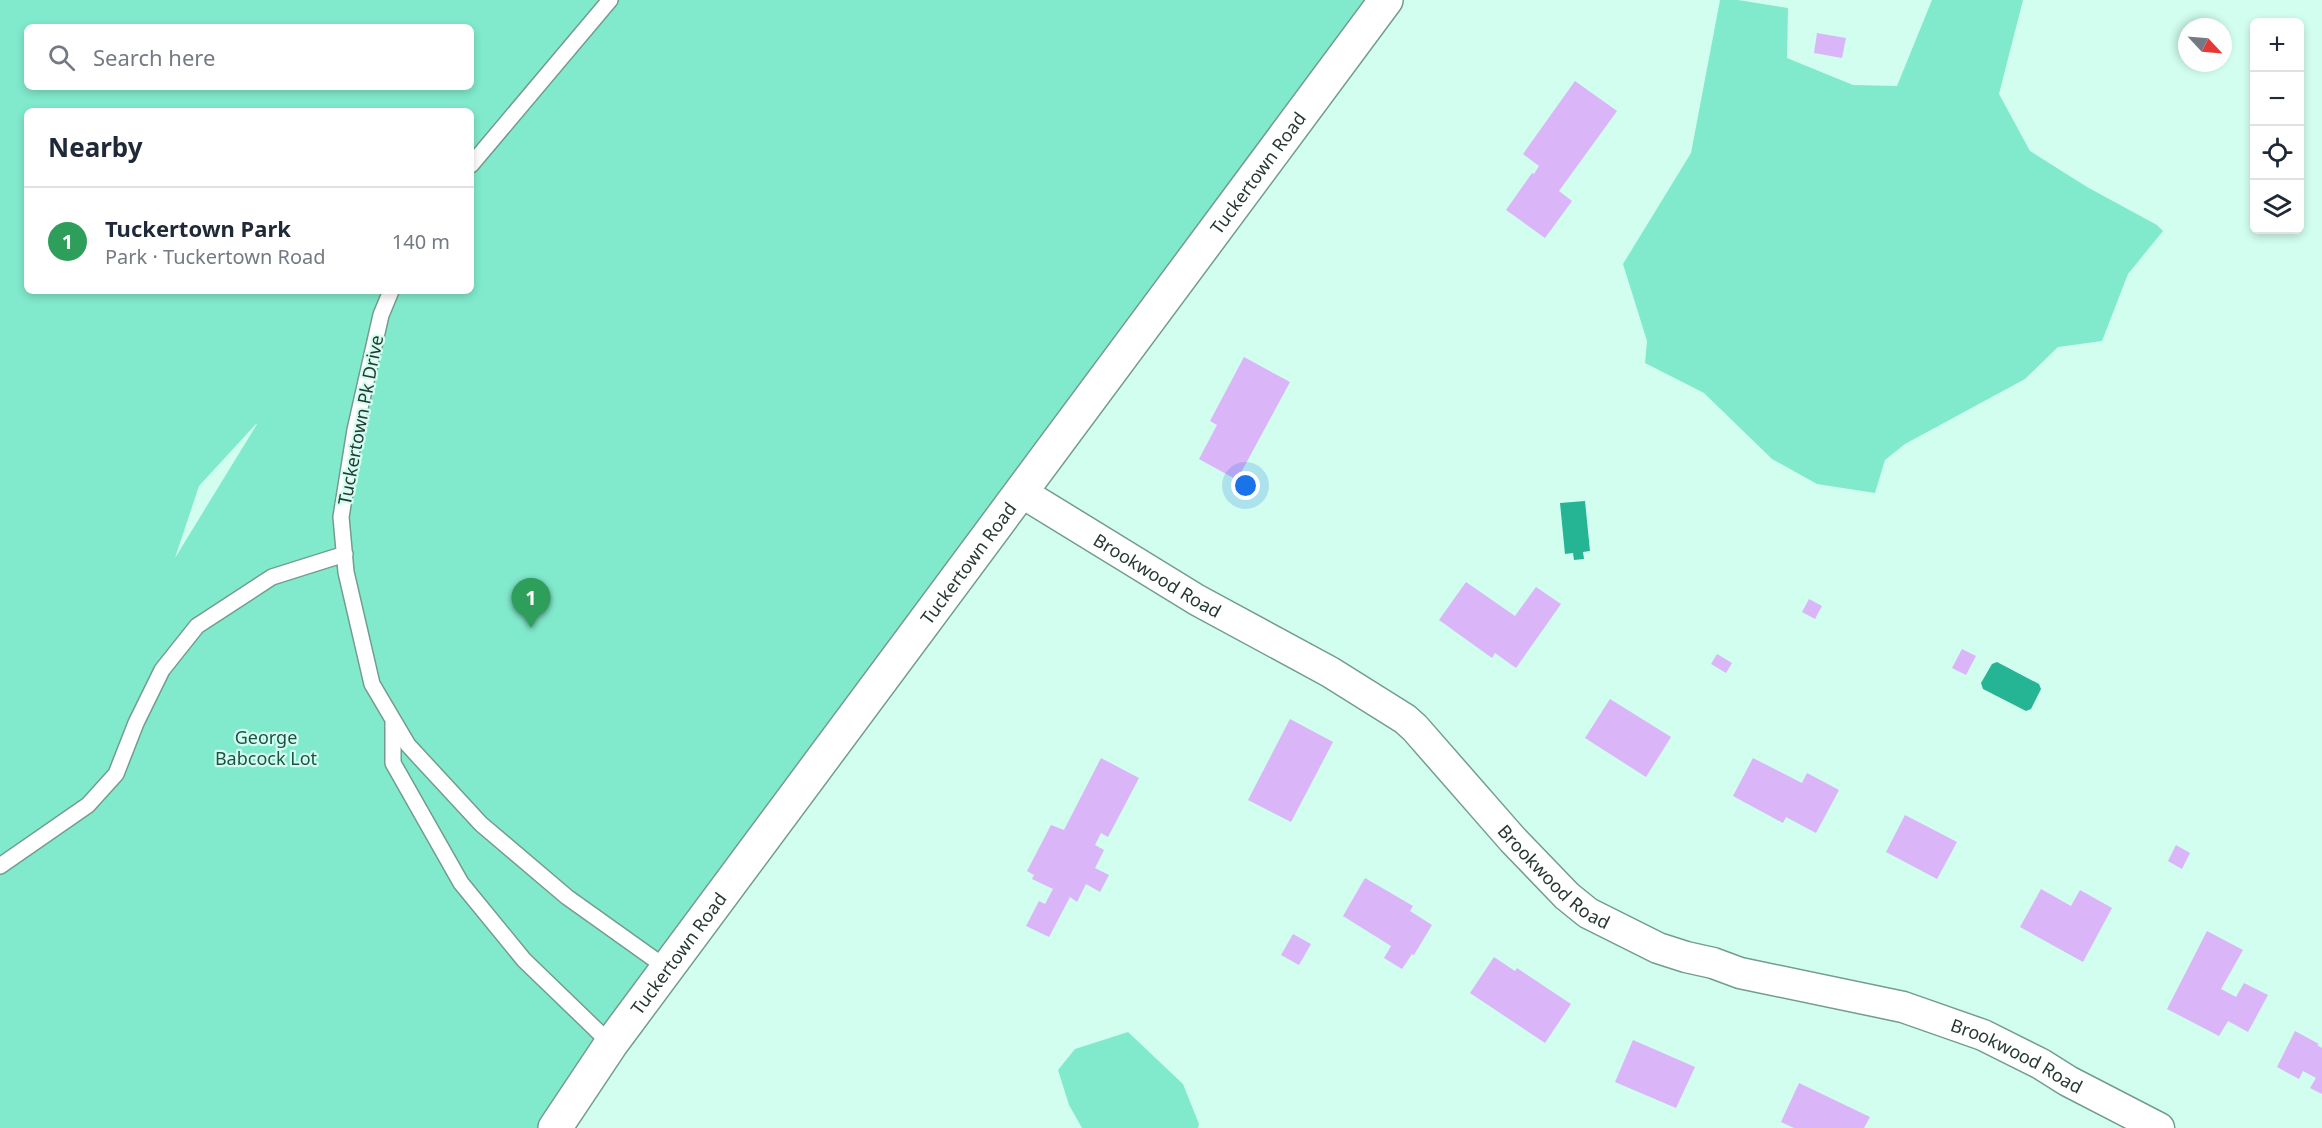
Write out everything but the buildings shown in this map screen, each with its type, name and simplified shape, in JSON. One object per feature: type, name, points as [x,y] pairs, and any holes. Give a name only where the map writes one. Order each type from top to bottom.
[{"type":"street","name":"Tuckertown Road","points":[[555,1128],[611,1044],[1386,0]]},
{"type":"street","name":"Brookwood Road","points":[[1021,492],[1197,600],[1330,672],[1405,719],[1513,840],[1567,896],[1588,914],[1658,948],[1686,957],[1713,963],[1740,973],[1903,1007],[1983,1035],[2159,1128]]},
{"type":"lane","points":[[474,161],[610,0]]},
{"type":"lane","name":"Tuckertown Pk Drive","points":[[390,294],[381,315],[355,430],[341,517],[346,572],[372,684],[408,745],[481,824],[567,897],[668,969]]},
{"type":"lane","points":[[0,866],[88,805],[116,774],[136,723],[162,670],[197,626],[272,577],[345,554]]},
{"type":"lane","name":"Tuckertown Pk Drive","points":[[393,723],[393,763],[461,883],[524,960],[611,1044]]},
{"type":"green space","name":"George Babcock Lot","points":[[0,0],[1392,0],[557,1128],[0,1128]],"holes":[[[257,424],[175,558],[199,486]]]},
{"type":"green space","points":[[1720,0],[1738,0],[1788,8],[1787,58],[1853,85],[1897,86],[1932,0],[2023,0],[1999,94],[2030,151],[2087,187],[2157,225],[2163,231],[2128,274],[2102,341],[2058,347],[2025,379],[1905,444],[1885,460],[1875,493],[1817,484],[1772,459],[1704,393],[1645,363],[1647,341],[1623,264],[1691,153]]},
{"type":"green space","points":[[1128,1032],[1183,1084],[1199,1124],[1198,1128],[1082,1128],[1069,1105],[1058,1070],[1075,1049]]},
{"type":"shaded area","points":[[1585,501],[1590,551],[1583,552],[1584,559],[1574,560],[1573,553],[1565,554],[1560,503]]},
{"type":"shaded area","points":[[1997,662],[2039,684],[2041,689],[2031,709],[2026,711],[1983,689],[1981,683],[1992,664]]},
{"type":"place","name":"Tuckertown Park","points":[[531,628]]}]
